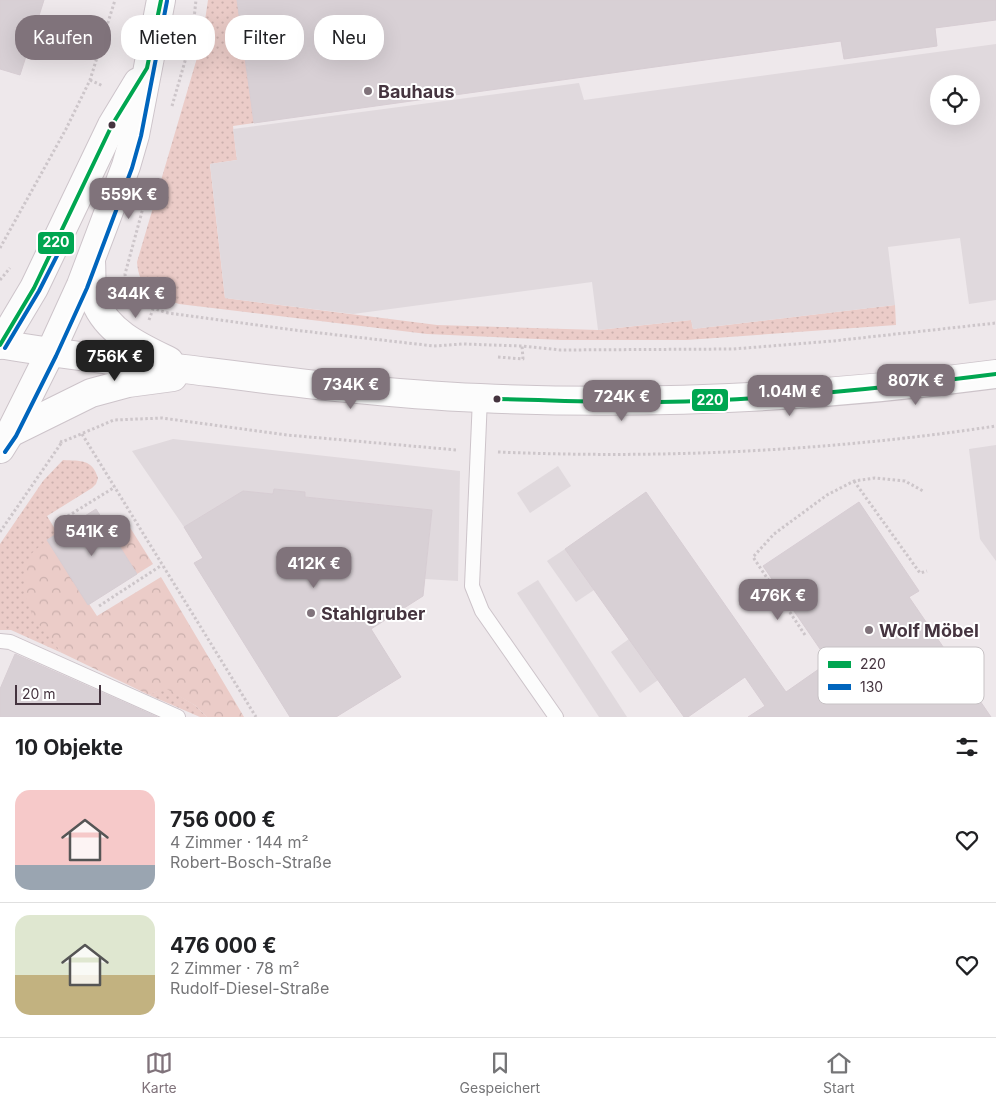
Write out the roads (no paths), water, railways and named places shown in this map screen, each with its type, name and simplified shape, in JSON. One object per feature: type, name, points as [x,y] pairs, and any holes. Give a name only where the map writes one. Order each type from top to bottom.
[{"type":"street","points":[[5,441],[92,273],[135,135],[161,0]]},
{"type":"street","points":[[147,68],[112,125],[34,288],[0,345],[50,353],[350,388],[480,398],[659,402],[747,398],[868,390],[996,374]]},
{"type":"street","points":[[92,273],[94,300],[112,328],[140,347],[198,370]]},
{"type":"street","points":[[5,441],[91,393],[128,383],[198,370]]},
{"type":"lane","points":[[480,398],[472,586],[482,611],[556,717]]},
{"type":"lane","points":[[0,640],[10,642],[178,717]]},
{"type":"place","name":"Bauhaus","points":[[368,91]]},
{"type":"place","name":"Stahlgruber","points":[[311,613]]},
{"type":"place","name":"Wolf Möbel","points":[[869,630]]}]
